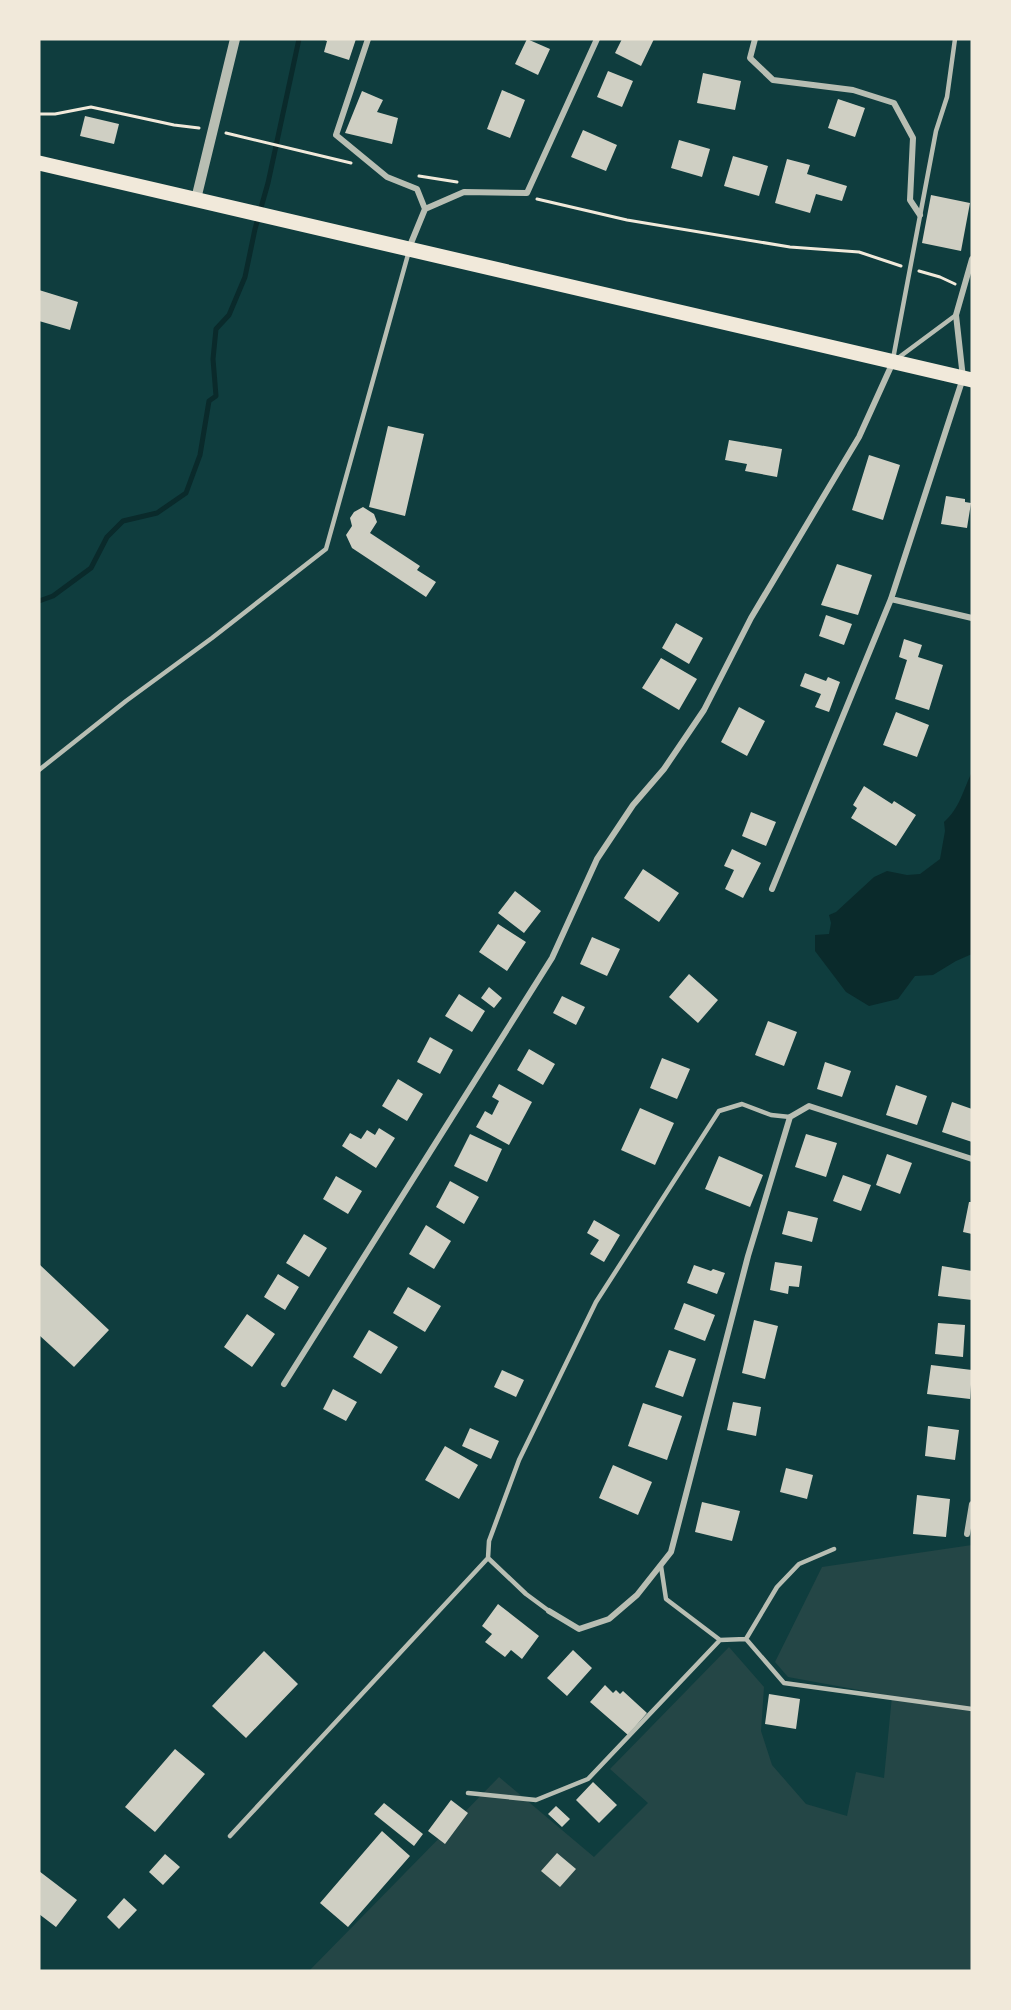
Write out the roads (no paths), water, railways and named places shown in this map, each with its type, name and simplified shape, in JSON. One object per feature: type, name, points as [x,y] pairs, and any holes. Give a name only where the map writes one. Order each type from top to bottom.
[{"type":"main road","points":[[39,163],[968,379]]},
{"type":"street","points":[[196,199],[235,39]]},
{"type":"street","points":[[368,39],[336,135],[387,177],[417,189],[425,209],[409,248]]},
{"type":"street","points":[[425,209],[464,192],[527,192],[597,39]]},
{"type":"street","points":[[755,39],[750,58],[773,80],[852,90],[894,103],[913,138],[910,200],[920,214]]},
{"type":"street","points":[[771,889],[891,599],[968,379],[956,315],[972,259]]},
{"type":"street","points":[[284,1384],[552,958],[597,859],[633,805],[664,769],[704,710],[751,618],[859,437],[893,362]]},
{"type":"street","points":[[891,599],[972,618]]},
{"type":"street","points":[[549,1611],[579,1629],[609,1619],[637,1595],[671,1552],[748,1256],[790,1117],[809,1106],[972,1159]]},
{"type":"street","points":[[967,1534],[972,1504]]},
{"type":"lane","points":[[893,362],[936,130],[947,97],[956,39]]},
{"type":"lane","points":[[39,770],[327,549],[409,248]]},
{"type":"lane","points":[[893,362],[956,315]]},
{"type":"lane","points":[[230,1836],[488,1558],[489,1541],[519,1460],[596,1302],[719,1111],[742,1104],[771,1115],[790,1117]]},
{"type":"lane","points":[[746,1639],[777,1587],[792,1571],[800,1564],[834,1549]]},
{"type":"lane","points":[[488,1558],[549,1611]]},
{"type":"lane","points":[[661,1566],[666,1599],[720,1640],[746,1639]]},
{"type":"lane","points":[[746,1639],[784,1683],[972,1709]]},
{"type":"lane","points":[[468,1793],[536,1800],[588,1779],[720,1640]]},
{"type":"waterway","points":[[39,601],[53,596],[91,568],[107,537],[123,521],[157,513],[186,493],[200,455],[209,401],[216,396],[213,359],[216,329],[229,315],[245,277],[299,39]]}]
